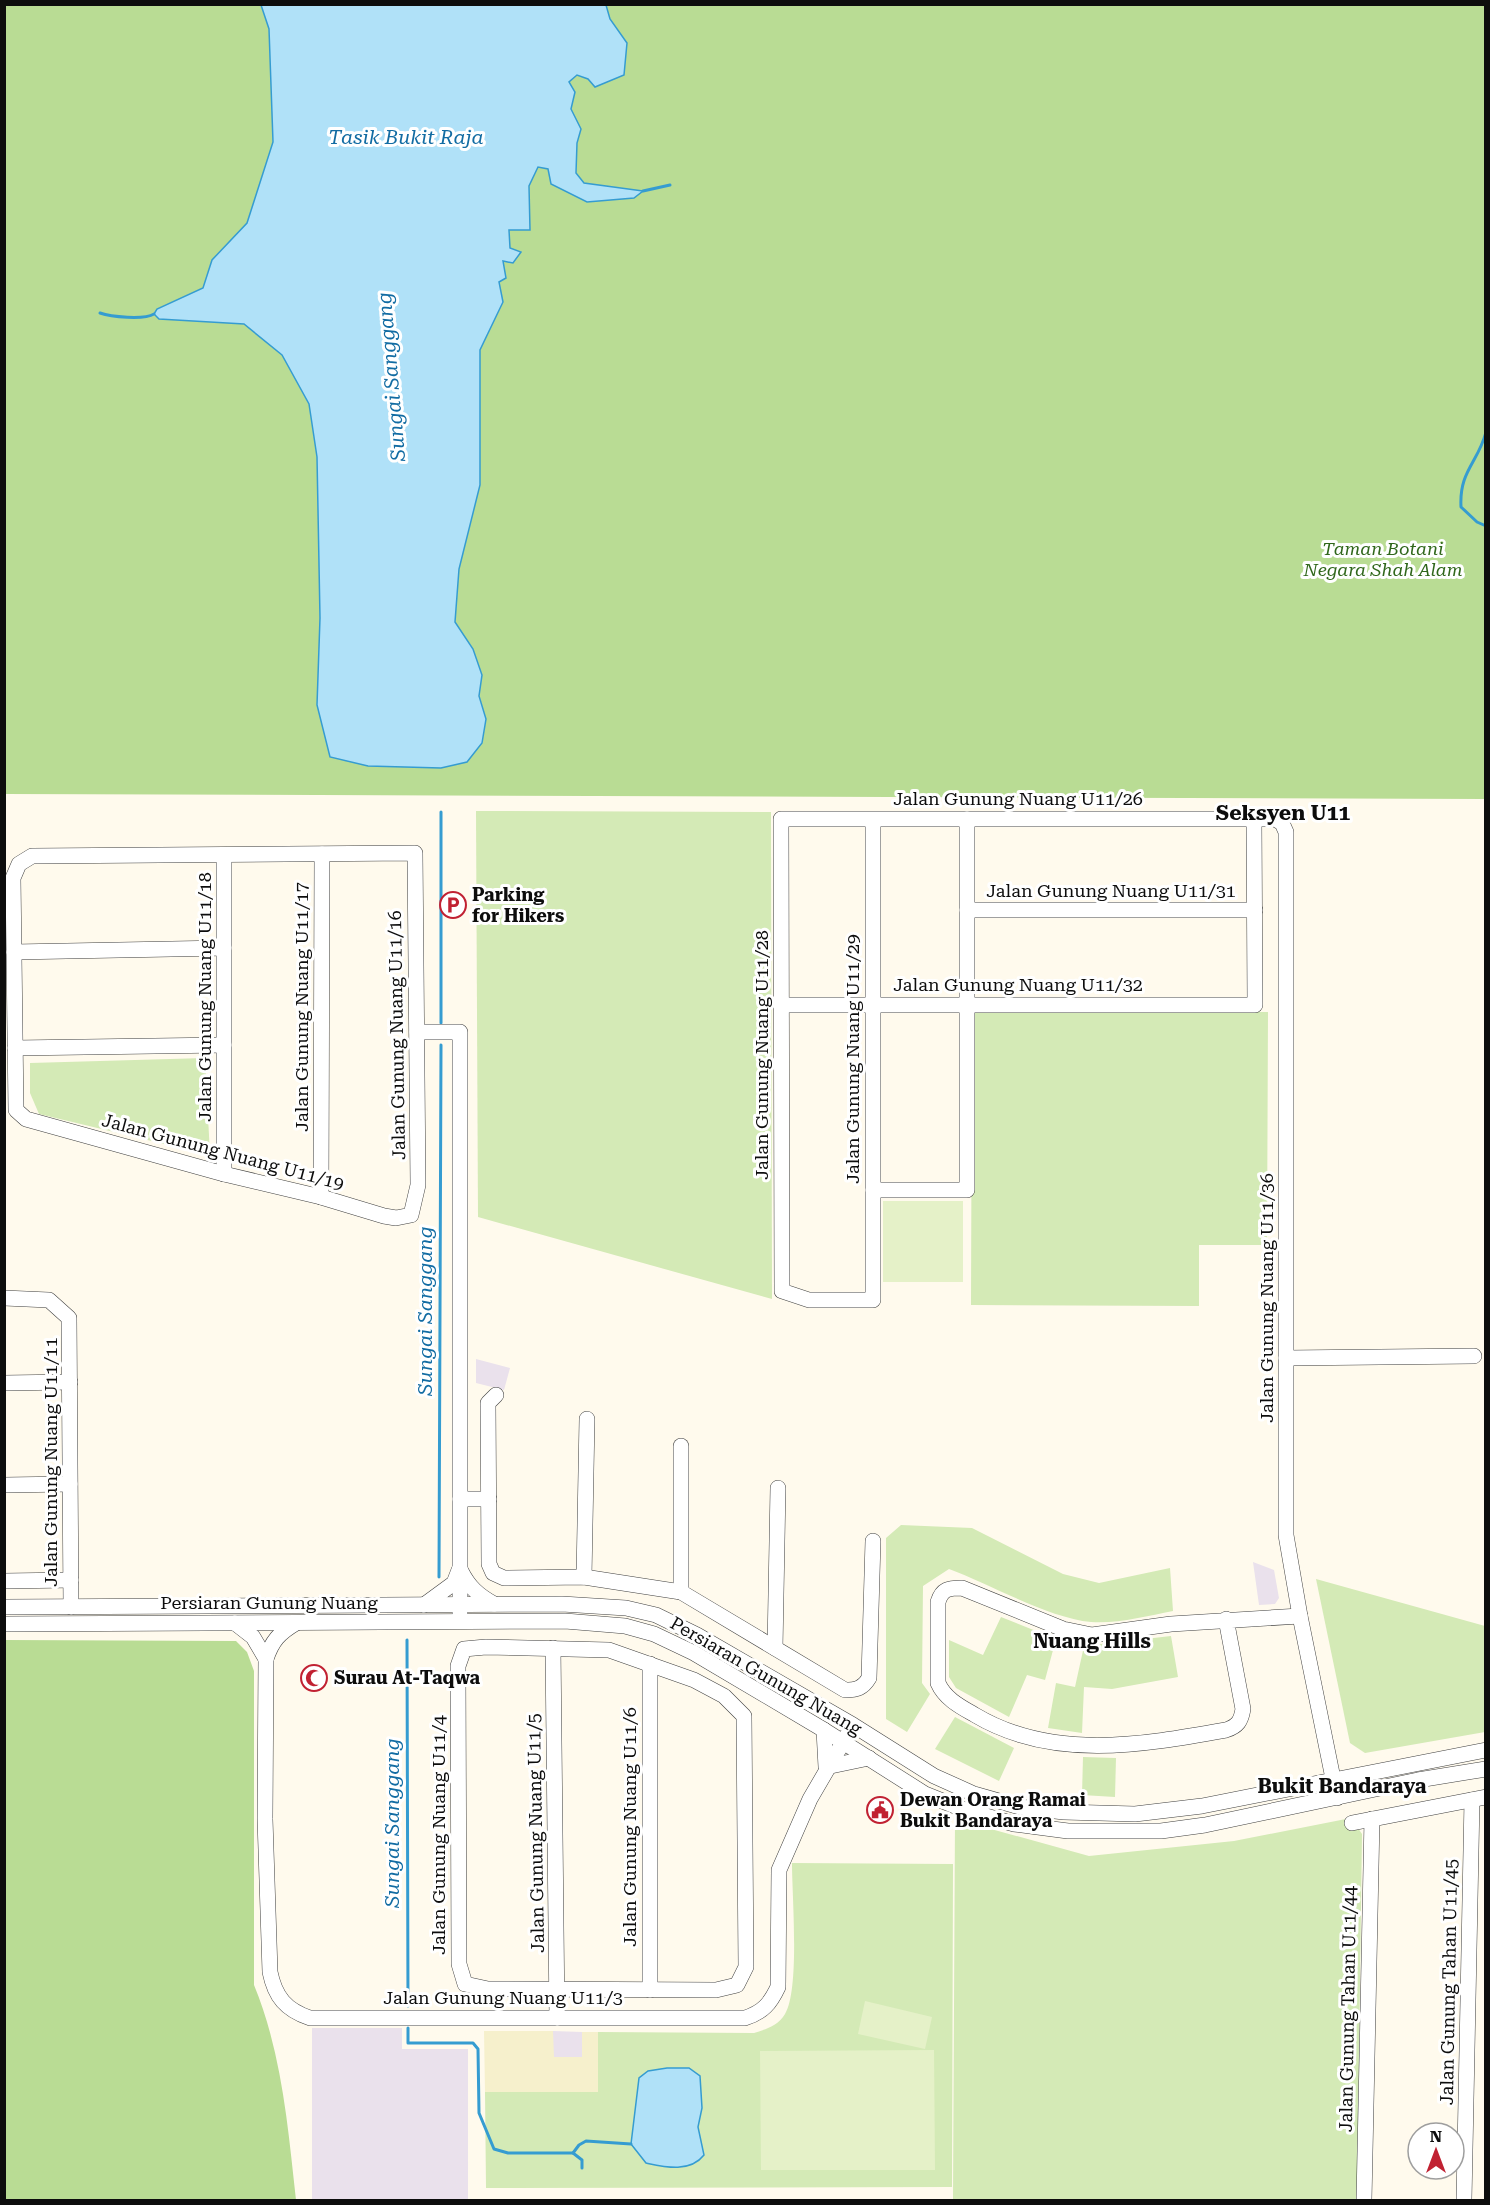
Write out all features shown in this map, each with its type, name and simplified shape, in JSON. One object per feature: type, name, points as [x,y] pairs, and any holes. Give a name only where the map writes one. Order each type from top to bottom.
[{"type":"street","name":"Jalan Gunung Nuang U11/26","points":[[781,819],[1254,819]]},
{"type":"street","name":"Jalan Gunung Nuang U11/28","points":[[781,819],[782,1291],[809,1300],[873,1300]]},
{"type":"street","name":"Jalan Gunung Nuang U11/29","points":[[873,819],[873,1300]]},
{"type":"street","points":[[873,1190],[967,1190],[967,819]]},
{"type":"street","points":[[1254,819],[1254,910]]},
{"type":"street","name":"Jalan Gunung Nuang U11/36","points":[[1254,819],[1275,819],[1282,823],[1286,832],[1286,1535],[1337,1798]]},
{"type":"street","name":"Jalan Gunung Nuang U11/16","points":[[322,854],[415,853],[418,1185],[411,1215]]},
{"type":"street","points":[[224,1045],[15,1048],[12,878],[19,864],[32,856],[322,854]]},
{"type":"street","name":"Jalan Gunung Nuang U11/17","points":[[321,1197],[322,854]]},
{"type":"street","name":"Jalan Gunung Nuang U11/18","points":[[224,855],[224,1174]]},
{"type":"street","name":"Jalan Gunung Nuang U11/31","points":[[967,910],[1254,910]]},
{"type":"street","name":"Jalan Gunung Nuang U11/32","points":[[781,1005],[1254,1005],[1254,910]]},
{"type":"street","points":[[14,952],[224,948]]},
{"type":"street","points":[[417,1032],[460,1032],[460,1621]]},
{"type":"street","name":"Jalan Gunung Nuang U11/19","points":[[15,1048],[16,1110],[26,1119],[224,1174],[321,1197],[384,1216],[411,1215]]},
{"type":"street","name":"Jalan Gunung Nuang U11/11","points":[[4,1298],[49,1300],[69,1318],[71,1606]]},
{"type":"street","points":[[1286,1358],[1474,1356]]},
{"type":"street","points":[[4,1383],[70,1382]]},
{"type":"street","points":[[496,1395],[488,1402],[489,1564],[493,1573],[504,1578],[584,1576],[681,1592],[845,1690],[855,1690],[864,1686],[869,1678],[873,1541]]},
{"type":"street","points":[[584,1576],[587,1419]]},
{"type":"street","points":[[681,1446],[681,1592]]},
{"type":"street","points":[[4,1485],[70,1484]]},
{"type":"street","points":[[776,1648],[778,1488]]},
{"type":"street","points":[[460,1499],[489,1498]]},
{"type":"street","points":[[460,1568],[468,1584],[479,1596],[495,1605]]},
{"type":"street","points":[[424,1605],[453,1583],[460,1568]]},
{"type":"street","points":[[4,1581],[71,1580]]},
{"type":"street","points":[[1226,1619],[1243,1709],[1241,1720],[1236,1727],[1226,1730],[1127,1746],[1035,1740],[1009,1732],[973,1714],[942,1692],[938,1683],[938,1602],[940,1593],[948,1588],[962,1588],[1063,1629],[1085,1634],[1105,1634],[1226,1619],[1300,1616]]},
{"type":"street","name":"Persiaran Gunung Nuang","points":[[4,1607],[495,1605],[626,1608],[656,1615],[698,1635],[853,1725],[934,1776],[974,1794],[1020,1807],[1064,1812],[1135,1814],[1202,1806],[1485,1749]]},
{"type":"street","name":"Persiaran Gunung Nuang","points":[[4,1624],[565,1621],[625,1626],[654,1634],[694,1653],[843,1741],[924,1794],[965,1810],[1014,1824],[1068,1831],[1120,1833],[1205,1825],[1485,1769]]},
{"type":"street","name":"Jalan Gunung Nuang U11/3","points":[[297,1622],[280,1632],[272,1642],[266,1659],[265,1819],[270,1972],[273,1987],[285,2007],[310,2018],[745,2018],[759,2013],[770,2004],[778,1987],[779,1870],[788,1844],[826,1767],[853,1725]]},
{"type":"street","points":[[235,1623],[253,1637],[266,1659]]},
{"type":"street","points":[[553,1647],[609,1650],[694,1680],[724,1696],[744,1716],[746,1726],[746,1967],[737,1985],[717,1990],[557,1989]]},
{"type":"street","name":"Jalan Gunung Nuang U11/4","points":[[553,1647],[464,1649],[459,1657],[459,1964],[465,1984],[488,1989],[557,1989]]},
{"type":"street","name":"Jalan Gunung Nuang U11/5","points":[[553,1647],[557,2018]]},
{"type":"street","name":"Jalan Gunung Nuang U11/6","points":[[650,1664],[650,1990]]},
{"type":"street","points":[[824,1730],[826,1767],[869,1758]]},
{"type":"street","points":[[1352,1823],[1479,1799]]},
{"type":"street","name":"Jalan Gunung Tahan U11/45","points":[[1464,2200],[1479,1799]]},
{"type":"street","name":"Jalan Gunung Tahan U11/44","points":[[1364,2200],[1372,1819]]},
{"type":"shaded area","points":[[476,1359],[510,1368],[504,1390],[476,1383]]},
{"type":"shaded area","points":[[1253,1562],[1274,1570],[1279,1598],[1275,1604],[1259,1605]]},
{"type":"shaded area","points":[[312,2028],[402,2028],[402,2049],[468,2049],[468,2200],[312,2200]]},
{"type":"shaded area","points":[[484,2031],[553,2031],[554,2057],[582,2057],[582,2032],[598,2032],[598,2092],[485,2092]]},
{"type":"shaded area","points":[[553,2031],[582,2032],[582,2057],[553,2057]]},
{"type":"green space","name":"Taman Botani Negara Shah Alam","points":[[5,5],[261,5],[269,29],[273,142],[247,223],[212,260],[203,288],[157,309],[160,319],[244,324],[282,355],[309,404],[317,457],[320,618],[326,735],[330,757],[482,743],[486,719],[479,695],[482,675],[473,649],[455,623],[459,569],[480,485],[480,350],[503,302],[499,290],[502,261],[521,252],[510,248],[509,230],[530,230],[529,186],[538,167],[548,169],[551,184],[642,191],[584,183],[576,173],[577,143],[581,129],[571,109],[575,92],[569,82],[577,75],[588,79],[627,43],[610,19],[606,5],[1485,5],[1485,799],[5,794]]},
{"type":"green space","points":[[476,811],[771,812],[772,1299],[478,1217]]},
{"type":"green space","points":[[972,1011],[1268,1012],[1267,1245],[1199,1245],[1199,1306],[971,1305]]},
{"type":"green space","points":[[205,1058],[210,1155],[39,1114],[30,1093],[30,1063]]},
{"type":"green space","points":[[883,1201],[963,1201],[963,1282],[883,1282]]},
{"type":"green space","points":[[901,1525],[972,1528],[1063,1574],[1099,1583],[1170,1568],[1173,1611],[1111,1622],[1074,1619],[1038,1607],[949,1569],[923,1586],[922,1683],[930,1694],[907,1732],[886,1719],[886,1538]]},
{"type":"green space","points":[[1316,1579],[1485,1626],[1485,1732],[1365,1753],[1350,1743]]},
{"type":"green space","points":[[1001,1617],[1056,1639],[1045,1680],[1027,1675],[1009,1717],[956,1688],[949,1677],[949,1640],[983,1655]]},
{"type":"green space","points":[[1171,1636],[1178,1677],[1112,1689],[1084,1687],[1082,1733],[1048,1728],[1056,1683],[1075,1687],[1084,1646]]},
{"type":"green space","points":[[5,1640],[236,1641],[247,1652],[254,1671],[254,1985],[264,2011],[277,2064],[287,2118],[296,2200],[5,2200]]},
{"type":"green space","points":[[955,1717],[1014,1748],[999,1781],[935,1749]]},
{"type":"green space","points":[[1083,1757],[1116,1758],[1115,1797],[1082,1795]]},
{"type":"green space","points":[[1351,1818],[1362,1834],[1357,2200],[953,2200],[955,1819],[1089,1856],[1234,1841]]},
{"type":"green space","points":[[792,1863],[953,1864],[952,2187],[486,2188],[485,2092],[598,2092],[598,2032],[754,2033],[771,2026],[782,2018],[790,2002],[794,1964]]},
{"type":"green space","points":[[865,2001],[932,2017],[925,2049],[858,2034]]},
{"type":"green space","points":[[934,2050],[935,2170],[761,2170],[760,2051]]},
{"type":"water","name":"Tasik Bukit Raja","points":[[261,5],[606,5],[610,19],[627,43],[624,75],[595,87],[588,79],[577,75],[569,82],[575,92],[571,109],[581,129],[577,143],[576,173],[584,183],[643,191],[634,198],[587,202],[551,184],[548,169],[538,167],[529,186],[530,230],[509,230],[510,248],[521,252],[513,263],[503,261],[506,278],[499,282],[503,302],[480,350],[480,485],[459,569],[455,622],[473,649],[482,675],[479,696],[486,719],[482,743],[467,762],[441,768],[368,766],[330,757],[317,705],[320,618],[317,457],[309,404],[282,355],[244,324],[159,319],[154,314],[157,309],[203,288],[212,260],[247,223],[273,142],[269,29]]},
{"type":"water","points":[[689,2068],[700,2076],[702,2108],[698,2127],[704,2155],[698,2161],[685,2166],[669,2167],[646,2163],[631,2144],[639,2078],[648,2071]]},
{"type":"waterway","points":[[643,191],[670,185]]},
{"type":"waterway","points":[[100,313],[127,317],[154,314]]},
{"type":"waterway","points":[[1486,432],[1483,443],[1466,476],[1461,495],[1461,507],[1477,522],[1486,526]]},
{"type":"waterway","name":"Sungai Sanggang","points":[[441,812],[441,1023]]},
{"type":"waterway","name":"Sungai Sanggang","points":[[439,1577],[441,1045]]},
{"type":"waterway","name":"Sungai Sanggang","points":[[407,1640],[408,2006]]},
{"type":"waterway","name":"Sungai Sanggang","points":[[408,2028],[408,2043],[473,2043],[478,2049],[479,2113],[494,2149],[508,2153],[573,2153],[582,2160],[582,2168]]},
{"type":"waterway","points":[[573,2153],[579,2145],[586,2141],[631,2144]]},
{"type":"place","name":"Parking for Hikers","points":[[453,905]]},
{"type":"place","name":"Surau At-Taqwa","points":[[314,1678]]},
{"type":"place","name":"Dewan Orang Ramai Bukit Bandaraya","points":[[880,1810]]},
{"type":"district","name":"Seksyen U11","points":[[1283,813]]},
{"type":"district","name":"Nuang Hills","points":[[1092,1641]]},
{"type":"district","name":"Bukit Bandaraya","points":[[1342,1786]]}]
